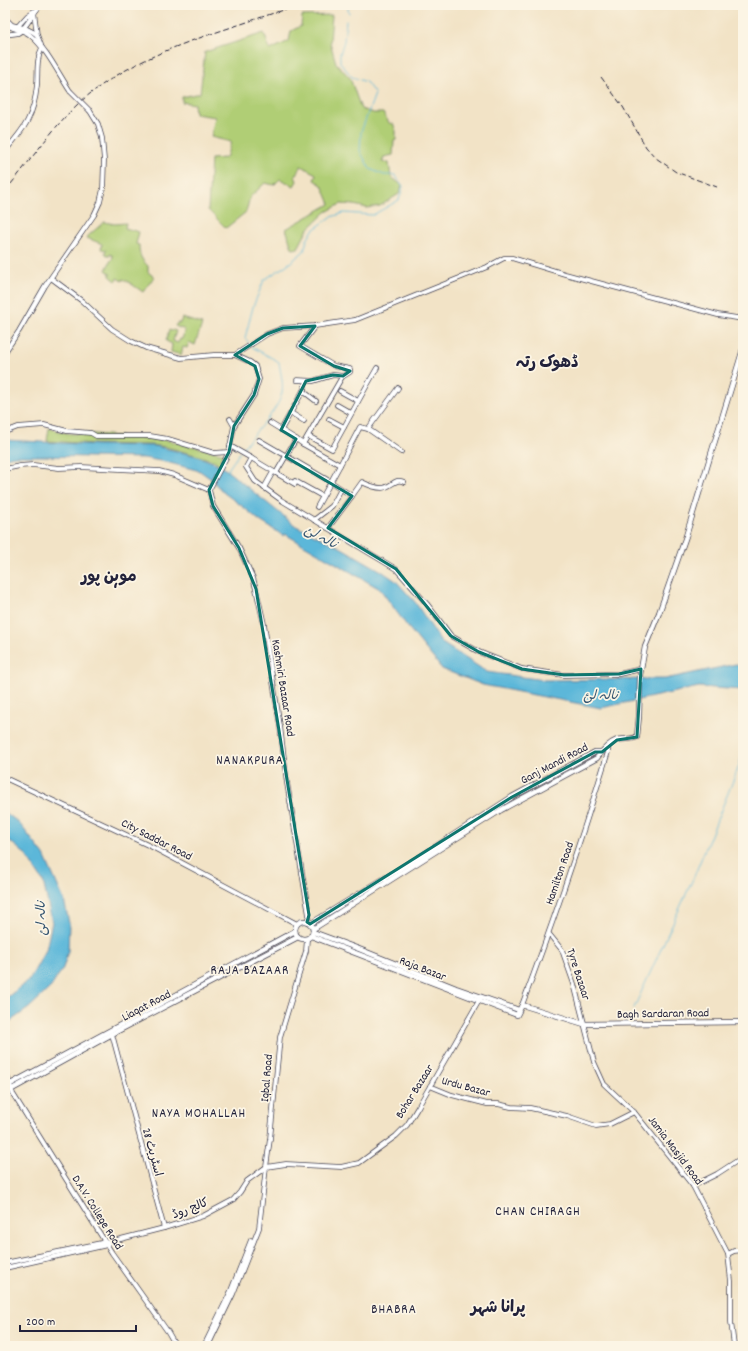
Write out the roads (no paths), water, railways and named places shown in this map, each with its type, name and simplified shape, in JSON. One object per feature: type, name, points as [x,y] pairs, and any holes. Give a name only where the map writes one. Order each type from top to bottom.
[{"type":"main road","points":[[608,746],[617,740],[637,737],[640,670],[645,647],[660,613],[686,536],[743,349]]},
{"type":"main road","name":"Ganj Mandi Road","points":[[309,923],[500,808],[597,758],[608,746]]},
{"type":"main road","name":"Ganj Mandi Road","points":[[311,934],[500,808]]},
{"type":"main road","points":[[302,921],[309,923],[311,934],[304,939],[298,937],[295,931],[297,924],[302,921]]},
{"type":"main road","name":"Liaqat Road","points":[[5,1087],[295,931]]},
{"type":"main road","points":[[311,934],[480,999],[517,1015],[522,1005]]},
{"type":"main road","name":"Liaqat Road","points":[[5,1093],[112,1034],[298,937]]},
{"type":"main road","points":[[480,999],[519,1010]]},
{"type":"main road","name":"Bagh Sardaran Road","points":[[522,1005],[584,1024],[743,1022]]},
{"type":"street","points":[[15,30],[27,16],[41,5]]},
{"type":"street","points":[[22,29],[34,11]]},
{"type":"street","points":[[5,151],[26,126],[36,98],[38,57],[42,48],[37,35],[34,11]]},
{"type":"street","points":[[5,18],[15,30]]},
{"type":"street","points":[[5,23],[9,28],[15,30],[22,29],[31,36],[42,48],[70,91],[90,112],[98,124],[102,138],[104,160],[103,189],[100,202],[94,215],[51,278],[5,352]]},
{"type":"street","points":[[5,35],[15,30],[22,29],[33,32],[37,35]]},
{"type":"street","points":[[235,356],[258,339],[283,328],[339,323],[361,317],[487,267],[504,258],[512,258],[565,274],[718,315],[743,319]]},
{"type":"street","points":[[5,469],[33,465],[59,468],[81,467],[159,471],[174,475],[209,490],[226,460],[234,426],[254,395],[259,379],[255,366],[244,359],[235,356],[214,355],[181,358],[146,348],[131,341],[112,329],[82,301],[51,278]]},
{"type":"street","points":[[297,380],[313,382],[333,375],[343,376],[349,373],[350,369],[334,366],[300,346],[315,326]]},
{"type":"street","points":[[308,436],[332,449],[377,368]]},
{"type":"street","points":[[303,444],[343,376]]},
{"type":"street","points":[[281,430],[303,391],[306,381]]},
{"type":"street","points":[[368,429],[398,388]]},
{"type":"street","points":[[303,391],[316,401]]},
{"type":"street","points":[[340,391],[358,401]]},
{"type":"street","points":[[337,405],[351,413]]},
{"type":"street","points":[[291,413],[304,421]]},
{"type":"street","points":[[230,419],[234,426]]},
{"type":"street","points":[[329,419],[344,427]]},
{"type":"street","points":[[270,423],[340,465]]},
{"type":"street","points":[[5,432],[18,427],[44,425],[66,431],[91,433],[96,436],[150,436],[214,452],[229,452]]},
{"type":"street","points":[[317,507],[360,427],[368,429],[401,452]]},
{"type":"street","points":[[264,488],[286,457],[296,439]]},
{"type":"street","points":[[259,440],[352,496]]},
{"type":"street","points":[[230,446],[275,473],[322,496]]},
{"type":"street","points":[[249,457],[246,467],[255,481],[281,500],[396,569],[427,604],[452,636],[479,652],[522,669],[564,675],[619,674],[640,670]]},
{"type":"street","points":[[328,528],[362,482],[381,488],[385,488],[394,481],[401,480],[404,482]]},
{"type":"street","points":[[314,520],[332,506],[341,489]]},
{"type":"street","name":"Kashmiri Bazaar Road","points":[[209,490],[213,506],[239,548],[253,578],[256,589],[264,624],[309,923]]},
{"type":"street","name":"Hamilton Road","points":[[522,1005],[549,934],[580,842],[608,752],[608,746]]},
{"type":"street","name":"City Saddar Road","points":[[5,778],[152,847],[297,924]]},
{"type":"street","name":"Iqbal Road","points":[[208,1346],[233,1294],[259,1228],[270,1139],[280,1037],[311,934]]},
{"type":"street","name":"Tyre Bazaar","points":[[549,934],[562,950],[574,984],[584,1024]]},
{"type":"street","name":"Bohar Bazaar","points":[[266,1167],[286,1164],[341,1167],[358,1163],[396,1136],[407,1125],[480,999]]},
{"type":"street","name":"Jamia Masjid Road","points":[[584,1024],[595,1068],[604,1084],[634,1112],[693,1186],[728,1254],[731,1281],[731,1322],[734,1346]]},
{"type":"street","points":[[5,1033],[5,1044]]},
{"type":"street","name":"اسٹریٹ 28","points":[[112,1034],[164,1228]]},
{"type":"street","name":"D.A.V. College Road","points":[[5,1070],[11,1089],[107,1243],[176,1346]]},
{"type":"street","name":"Urdu Bazar","points":[[430,1086],[452,1095],[482,1103],[530,1108],[567,1116],[596,1126],[610,1124],[634,1112]]},
{"type":"street","points":[[693,1186],[718,1173],[743,1157]]},
{"type":"street","name":"کالج روڈ","points":[[107,1243],[203,1216],[232,1200],[240,1192],[247,1181],[266,1167]]},
{"type":"street","name":"Iqbal Road","points":[[204,1346],[230,1293],[259,1221]]},
{"type":"street","points":[[5,1263],[107,1243]]},
{"type":"street","points":[[5,1268],[107,1243]]},
{"type":"street","points":[[728,1254],[734,1251],[743,1250]]},
{"type":"water","name":"نالہ لئ","points":[[5,440],[97,445],[155,446],[197,456],[220,465],[296,526],[340,547],[396,581],[415,602],[442,643],[487,672],[544,680],[665,679],[736,664],[743,666],[743,690],[699,687],[601,708],[483,685],[442,669],[407,626],[380,589],[285,534],[284,536],[260,521],[224,493],[211,479],[200,471],[144,458],[14,456],[5,458]]},
{"type":"water","points":[[5,812],[19,823],[44,855],[64,900],[69,923],[68,951],[63,968],[51,987],[29,1008],[5,1025],[5,999],[29,980],[46,950],[52,922],[43,881],[25,854],[5,837]]},
{"type":"waterway","points":[[347,5],[349,13]]},
{"type":"waterway","points":[[249,343],[245,338],[253,307],[264,280],[291,262],[304,251],[307,240],[313,230],[331,217],[344,213],[373,215],[399,200],[403,186],[395,175],[384,175],[370,169],[360,151],[361,132],[375,94],[366,82],[352,77],[340,62],[346,21]]},
{"type":"waterway","points":[[242,450],[279,402],[283,388],[279,362],[252,347]]},
{"type":"waterway","points":[[227,471],[240,452]]},
{"type":"waterway","points":[[634,1008],[693,879],[739,766],[743,752]]},
{"type":"railway","points":[[5,191],[69,113],[96,89],[114,77],[151,57],[191,41],[298,5]]},
{"type":"railway","points":[[601,77],[623,107],[646,147],[656,158],[676,172],[717,187]]},
{"type":"district","name":"ڈھوک رتہ","points":[[547,361]]},
{"type":"district","name":"موہن پور","points":[[109,575]]},
{"type":"district","name":"NANAKPURA","points":[[250,759]]},
{"type":"district","name":"RAJA BAZAAR","points":[[250,969]]},
{"type":"district","name":"NAYA MOHALLAH","points":[[199,1112]]},
{"type":"district","name":"CHAN CHIRAGH","points":[[538,1210]]},
{"type":"district","name":"پرانا شہر","points":[[498,1306]]},
{"type":"district","name":"BHABRA","points":[[394,1308]]}]
